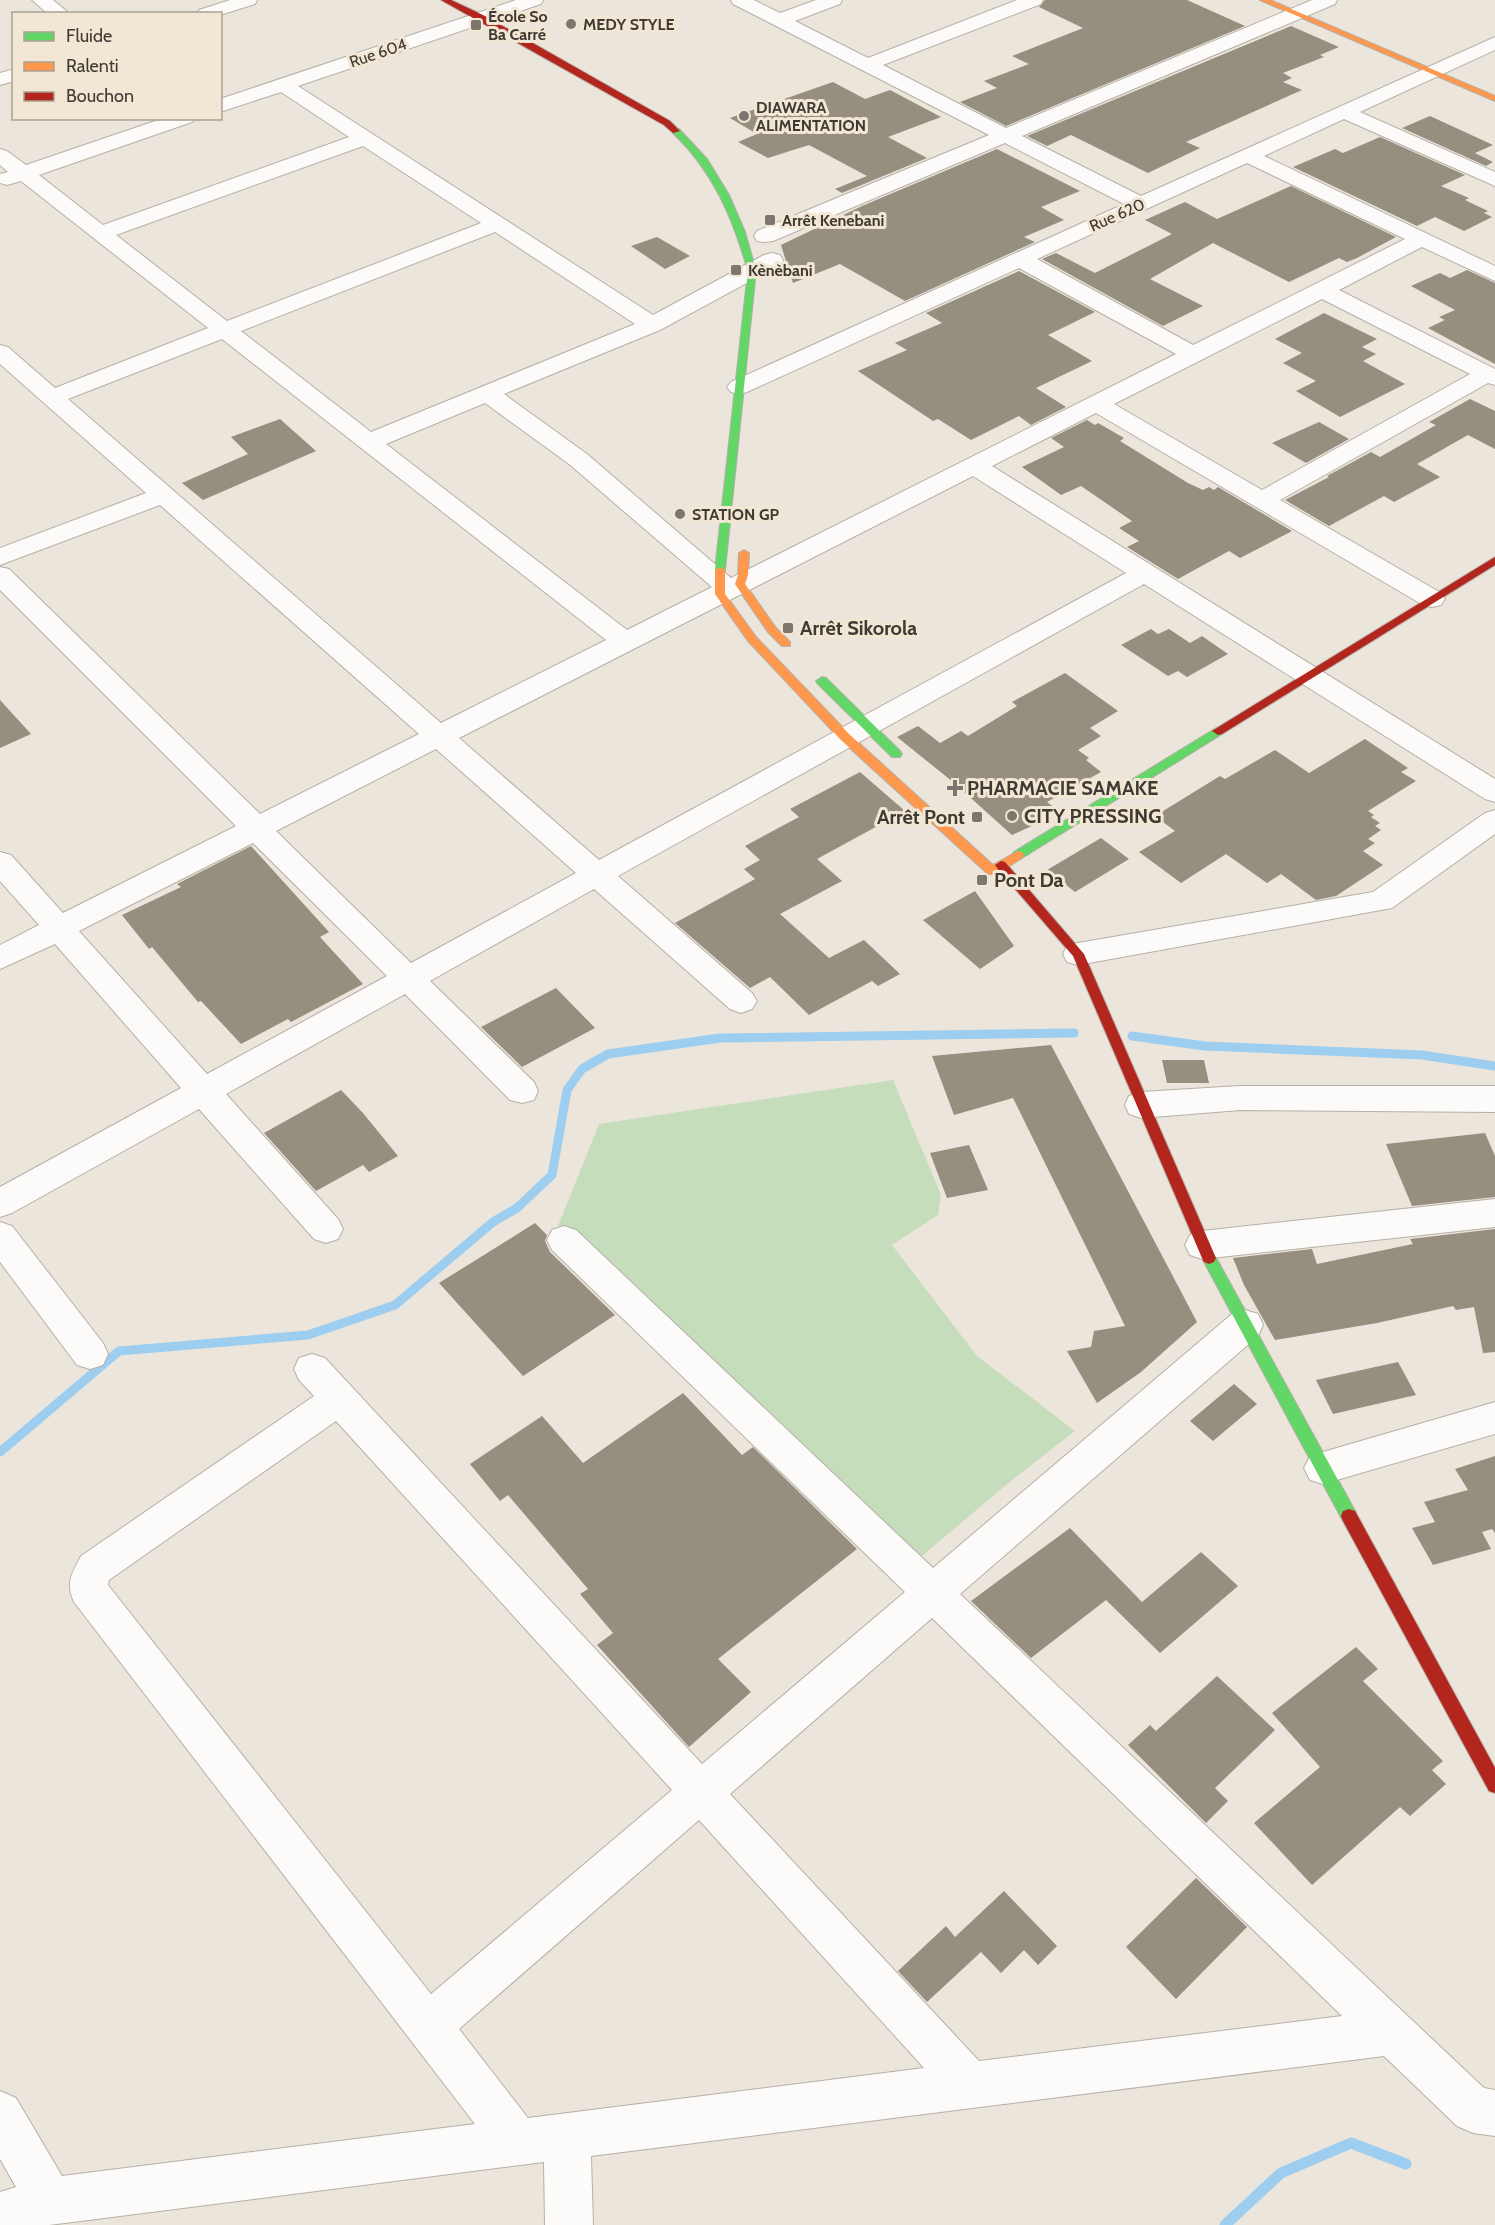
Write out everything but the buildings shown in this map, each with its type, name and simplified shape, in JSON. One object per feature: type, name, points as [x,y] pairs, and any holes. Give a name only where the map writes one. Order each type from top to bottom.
[{"type":"main road","points":[[445,0],[489,15],[606,72]]},
{"type":"main road","points":[[469,0],[489,15],[650,112],[682,134],[703,160],[733,208],[746,244],[765,267]]},
{"type":"main road","points":[[1264,0],[1495,99]]},
{"type":"main road","points":[[763,231],[765,267],[739,387],[720,567],[727,587],[752,639],[1001,862],[1078,954],[1202,1245],[1495,1785]]},
{"type":"main road","points":[[727,587],[743,575],[746,537]]},
{"type":"main road","points":[[1001,862],[1495,560]]},
{"type":"main road","points":[[727,587],[796,654]]},
{"type":"main road","points":[[811,670],[855,732],[908,765]]},
{"type":"street","points":[[41,0],[58,12]]},
{"type":"street","points":[[212,12],[249,0]]},
{"type":"street","name":"Rue 604","points":[[222,105],[534,0]]},
{"type":"street","points":[[740,0],[1140,204]]},
{"type":"street","points":[[779,20],[833,0]]},
{"type":"street","points":[[866,65],[1034,0]]},
{"type":"street","points":[[763,231],[1005,136],[1328,0]]},
{"type":"street","name":"Rue 620","points":[[739,387],[1495,43]]},
{"type":"street","points":[[283,85],[652,325]]},
{"type":"street","points":[[1344,112],[1495,180]]},
{"type":"street","points":[[0,181],[179,120]]},
{"type":"street","points":[[100,233],[365,138]]},
{"type":"street","points":[[0,155],[626,642]]},
{"type":"street","points":[[1248,156],[1495,274]]},
{"type":"street","points":[[52,397],[497,224]]},
{"type":"street","points":[[0,958],[626,642],[727,587],[974,466],[1422,239]]},
{"type":"street","points":[[1020,259],[1194,355]]},
{"type":"street","points":[[369,442],[652,325],[765,267]]},
{"type":"street","points":[[1322,290],[1491,376]]},
{"type":"street","points":[[0,352],[741,1000]]},
{"type":"street","points":[[1262,500],[1491,376]]},
{"type":"street","points":[[487,393],[578,459],[727,587]]},
{"type":"street","points":[[1097,404],[1432,598]]},
{"type":"street","points":[[974,466],[1495,792]]},
{"type":"street","points":[[0,557],[164,495]]},
{"type":"street","points":[[0,1203],[1145,573]]},
{"type":"street","points":[[0,575],[522,1091]]},
{"type":"street","points":[[1078,954],[1381,901],[1495,820]]},
{"type":"street","points":[[0,862],[326,1229]]},
{"type":"street","points":[[1142,1105],[1240,1098],[1495,1099]]},
{"type":"street","points":[[1202,1245],[1495,1213]]},
{"type":"street","points":[[0,1236],[90,1354]]},
{"type":"street","points":[[564,1240],[1473,2110],[1495,2113]]},
{"type":"street","points":[[428,2027],[1245,1325]]},
{"type":"street","points":[[312,1369],[970,2085]]},
{"type":"street","points":[[339,1399],[95,1568],[88,1589],[518,2142]]},
{"type":"street","points":[[1323,1468],[1495,1418]]},
{"type":"street","points":[[0,2216],[50,2201],[1392,2032]]},
{"type":"street","points":[[0,2114],[50,2201]]},
{"type":"street","points":[[567,2136],[569,2225]]},
{"type":"green space","points":[[893,1080],[941,1195],[938,1215],[892,1245],[977,1356],[1075,1431],[1012,1480],[917,1560],[558,1226],[599,1124]]},
{"type":"waterway","points":[[0,1452],[119,1351],[308,1335],[395,1305],[493,1222],[517,1208],[552,1175],[567,1090],[582,1069],[608,1054],[720,1038],[1074,1033]]},
{"type":"waterway","points":[[1132,1036],[1205,1046],[1422,1055],[1495,1066]]},
{"type":"waterway","points":[[1225,2225],[1281,2173],[1351,2143],[1406,2164]]},
{"type":"traffic: fast","points":[[676,131],[704,161],[725,195],[752,271],[720,570]]},
{"type":"traffic: fast","points":[[822,681],[896,754]]},
{"type":"traffic: fast","points":[[1018,855],[1218,731]]},
{"type":"traffic: fast","points":[[1209,1258],[1349,1516]]},
{"type":"traffic: slow","points":[[1264,0],[1495,99]]},
{"type":"traffic: slow","points":[[744,553],[743,575],[740,584],[772,630],[786,644]]},
{"type":"traffic: slow","points":[[720,570],[720,594],[752,639],[845,737],[992,871],[1018,855]]},
{"type":"traffic: jam","points":[[445,0],[482,18],[667,123],[676,131]]},
{"type":"traffic: jam","points":[[1218,731],[1495,560]]},
{"type":"traffic: jam","points":[[1001,865],[1078,954],[1209,1258]]},
{"type":"traffic: jam","points":[[1349,1516],[1495,1785]]},
{"type":"place","name":"MEDY STYLE","points":[[571,24]]},
{"type":"place","name":"École So Ba Carré","points":[[476,25]]},
{"type":"place","name":"DIAWARA ALIMENTATION","points":[[744,116]]},
{"type":"place","name":"Arrêt Kenebani","points":[[770,220]]},
{"type":"place","name":"Kènèbani","points":[[736,270]]},
{"type":"place","name":"STATION GP","points":[[680,514]]},
{"type":"place","name":"Arrêt Sikorola","points":[[788,628]]},
{"type":"place","name":"PHARMACIE SAMAKE","points":[[955,788]]},
{"type":"place","name":"CITY PRESSING","points":[[1012,816]]},
{"type":"place","name":"Arrêt Pont","points":[[977,817]]},
{"type":"place","name":"Pont Da","points":[[982,880]]}]
